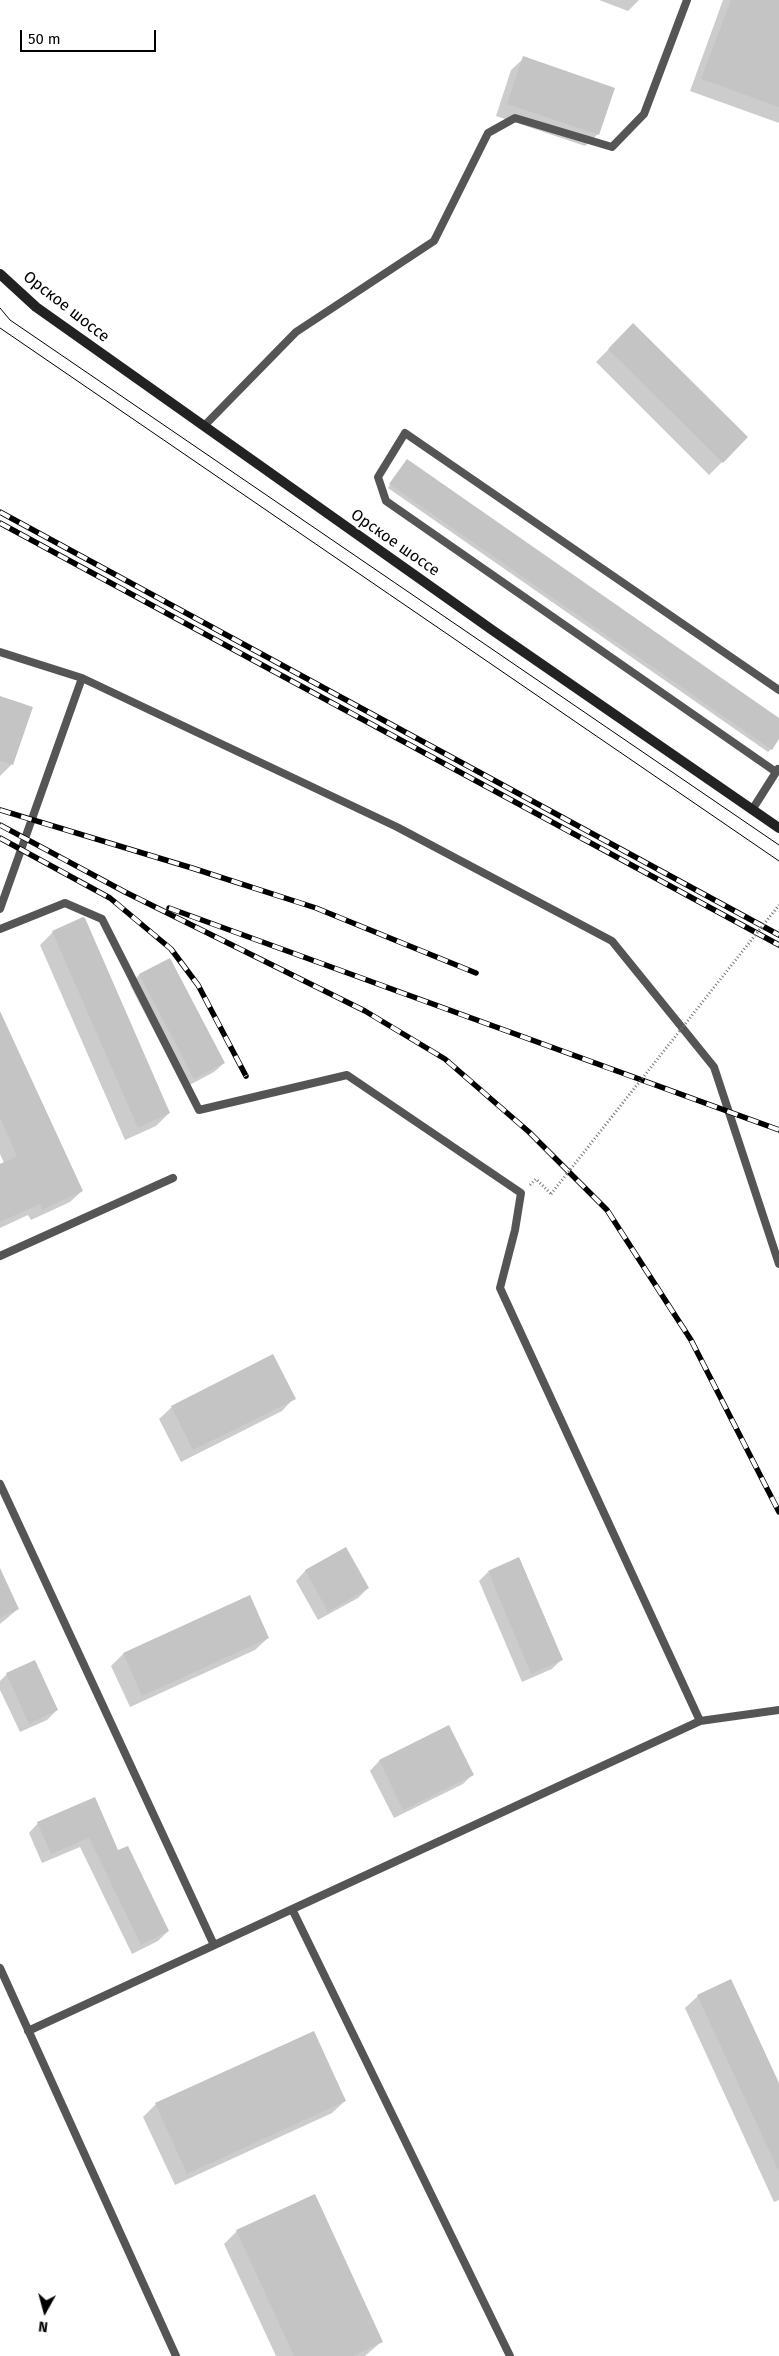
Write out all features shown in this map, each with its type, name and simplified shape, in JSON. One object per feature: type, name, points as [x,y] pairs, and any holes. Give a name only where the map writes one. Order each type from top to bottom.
[{"type":"street","name":"Орское шоссе","points":[[0,274],[36,307],[503,638],[779,828]]},
{"type":"lane","points":[[204,426],[296,332],[434,241],[488,133],[515,118],[612,147],[644,114],[687,0]]},
{"type":"lane","points":[[752,810],[778,770],[386,501],[378,477],[405,433],[779,690]]},
{"type":"lane","points":[[0,652],[82,678],[397,827],[612,941],[714,1067],[779,1264]]},
{"type":"lane","points":[[0,909],[82,678]]},
{"type":"lane","points":[[0,929],[65,903],[102,919],[199,1110],[347,1075],[521,1193],[515,1230],[500,1288],[700,1721]]},
{"type":"lane","points":[[0,1256],[173,1178]]},
{"type":"lane","points":[[0,1484],[214,1945]]},
{"type":"lane","points":[[28,2031],[700,1721],[779,1710]]},
{"type":"lane","points":[[292,1909],[510,2356]]},
{"type":"lane","points":[[0,1968],[176,2356]]},
{"type":"path","points":[[521,1193],[536,1179],[551,1194],[779,905]]},
{"type":"building","points":[[731,0],[779,0],[779,107],[701,79]]},
{"type":"building","points":[[523,56],[615,88],[599,135],[507,104]]},
{"type":"building","points":[[633,323],[748,437],[723,463],[608,349]]},
{"type":"building","points":[[407,459],[779,718],[779,739],[772,750],[389,484]]},
{"type":"building","points":[[0,696],[33,707],[13,765],[0,761]]},
{"type":"building","points":[[83,917],[170,1113],[138,1128],[52,931]]},
{"type":"building","points":[[170,958],[225,1063],[194,1079],[139,974]]},
{"type":"building","points":[[0,1011],[83,1191],[42,1210],[40,1204],[0,1222],[0,1164],[17,1156],[0,1118]]},
{"type":"building","points":[[273,1354],[296,1399],[193,1450],[171,1406]]},
{"type":"building","points":[[346,1547],[369,1588],[328,1612],[305,1570]]},
{"type":"building","points":[[519,1557],[563,1660],[531,1674],[488,1571]]},
{"type":"building","points":[[0,1568],[19,1609],[0,1618]]},
{"type":"building","points":[[250,1595],[269,1638],[142,1696],[123,1653]]},
{"type":"building","points":[[35,1660],[58,1710],[29,1724],[6,1673]]},
{"type":"building","points":[[449,1725],[474,1775],[403,1810],[379,1760]]},
{"type":"building","points":[[95,1797],[118,1850],[128,1846],[169,1931],[141,1945],[89,1838],[51,1854],[37,1822]]},
{"type":"building","points":[[731,1979],[779,2083],[779,2172],[697,1995]]},
{"type":"building","points":[[314,2031],[346,2101],[187,2174],[155,2103]]},
{"type":"building","points":[[315,2194],[383,2342],[352,2356],[294,2356],[236,2230]]},
{"type":"tram line","points":[[0,308],[10,320],[779,845]]},
{"type":"tram line","points":[[0,328],[779,861]]},
{"type":"railway","points":[[0,512],[779,935]]},
{"type":"railway","points":[[0,523],[779,945]]},
{"type":"railway","points":[[0,810],[316,908],[476,973]]},
{"type":"railway","points":[[0,825],[125,892],[365,1011],[445,1059],[529,1132],[607,1210],[691,1340],[779,1512]]},
{"type":"railway","points":[[0,838],[110,898],[171,949],[198,985],[246,1076]]},
{"type":"railway","points":[[169,908],[779,1130]]}]
